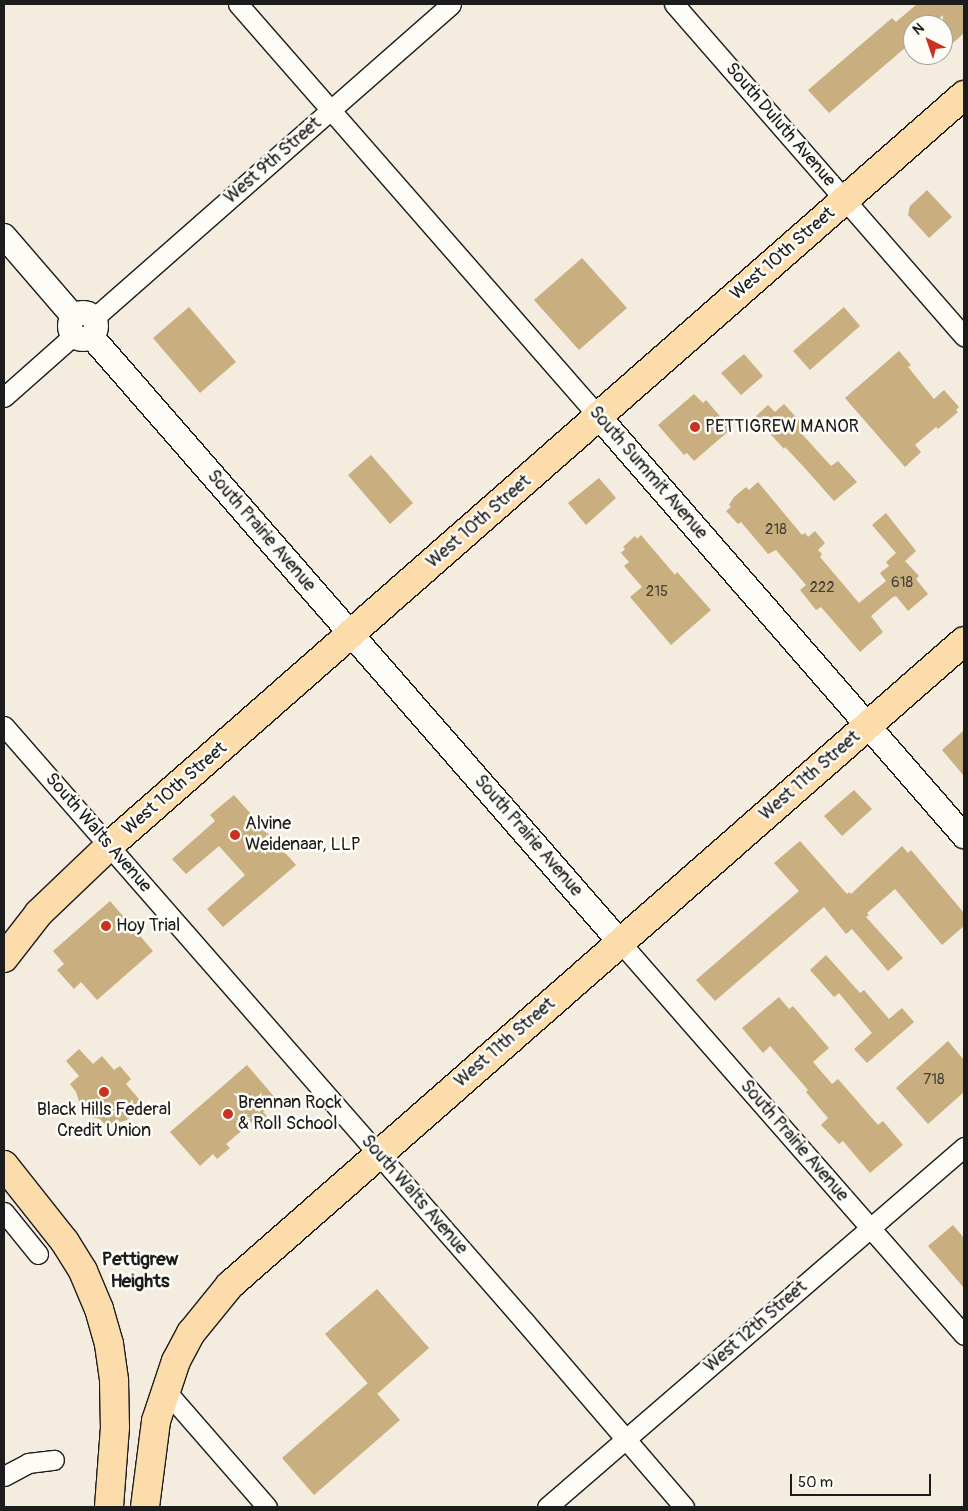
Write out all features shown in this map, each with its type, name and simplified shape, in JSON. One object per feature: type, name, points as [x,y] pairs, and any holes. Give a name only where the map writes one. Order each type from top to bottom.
[{"type":"main road","name":"West 10th Street","points":[[4,958],[39,913],[109,846],[964,94]]},
{"type":"main road","name":"West 11th Street","points":[[145,1507],[156,1421],[165,1390],[176,1361],[191,1333],[224,1292],[260,1257],[964,641]]},
{"type":"main road","points":[[4,926],[109,846]]},
{"type":"main road","points":[[4,1165],[65,1242],[83,1271],[99,1308],[109,1344],[114,1381],[115,1427],[109,1507]]},
{"type":"street","name":"South Summit Avenue","points":[[238,4],[964,836]]},
{"type":"street","name":"West 9th Street","points":[[4,397],[451,4]]},
{"type":"street","name":"South Duluth Avenue","points":[[674,4],[964,336]]},
{"type":"street","name":"South Prairie Avenue","points":[[4,236],[964,1335]]},
{"type":"street","name":"South Walts Avenue","points":[[4,726],[379,1154],[684,1507]]},
{"type":"street","name":"West 12th Street","points":[[547,1507],[964,1147]]},
{"type":"street","points":[[4,1212],[38,1254]]},
{"type":"street","points":[[165,1390],[268,1507]]},
{"type":"street","points":[[4,1476],[28,1463],[54,1460]]},
{"type":"building","points":[[917,4],[964,4],[964,33],[953,43],[953,15],[904,15]]},
{"type":"building","points":[[903,16],[903,50],[829,113],[808,90],[892,18],[896,22]]},
{"type":"building","points":[[927,190],[952,217],[929,238],[908,215],[910,206]]},
{"type":"building","points":[[582,258],[627,308],[579,350],[534,300]]},
{"type":"building","points":[[189,307],[236,362],[200,393],[153,338]]},
{"type":"building","points":[[844,307],[860,326],[810,370],[793,351]]},
{"type":"building","points":[[899,351],[911,365],[908,367],[934,399],[944,390],[959,407],[956,410],[958,412],[915,445],[921,452],[905,467],[845,398]]},
{"type":"building","points":[[744,354],[763,376],[741,395],[721,373]]},
{"type":"building","name":"PETTIGREW MANOR","points":[[694,394],[703,403],[706,400],[731,429],[694,461],[687,453],[684,455],[658,425]]},
{"type":"building","points":[[784,404],[806,428],[801,433],[831,466],[838,461],[857,482],[834,501],[755,417],[768,405],[775,412]]},
{"type":"building","points":[[371,455],[413,503],[390,524],[348,475]]},
{"type":"building","points":[[599,478],[616,498],[586,525],[568,503]]},
{"type":"building","points":[[758,482],[802,535],[805,533],[808,537],[815,531],[825,543],[818,550],[822,554],[820,557],[859,603],[886,581],[880,573],[889,566],[886,562],[896,553],[872,525],[886,513],[916,551],[905,561],[919,576],[916,579],[928,594],[908,611],[896,596],[893,597],[871,616],[883,632],[860,652],[821,607],[816,610],[800,590],[806,585],[776,550],[768,554],[741,522],[738,524],[726,511],[731,507],[729,505],[734,497],[746,487],[749,490]]},
{"type":"building","points":[[641,535],[675,575],[677,572],[711,610],[671,645],[630,597],[642,587],[624,566],[629,562],[621,553],[625,549],[623,547],[635,536],[637,539]]},
{"type":"building","points":[[964,730],[964,776],[942,750]]},
{"type":"building","points":[[854,790],[872,809],[842,836],[824,816]]},
{"type":"building","points":[[234,795],[296,865],[223,927],[207,909],[245,875],[219,846],[186,874],[172,859],[215,821],[210,815]]},
{"type":"building","points":[[800,841],[847,894],[849,892],[851,894],[902,846],[908,853],[911,850],[964,913],[964,926],[942,945],[895,889],[867,913],[869,915],[866,917],[903,958],[888,971],[852,929],[846,934],[824,907],[715,1001],[696,980],[799,891],[774,863]]},
{"type":"building","name":"Hoy Trial","points":[[110,901],[153,951],[97,1000],[81,982],[74,989],[57,970],[64,964],[53,951]]},
{"type":"building","points":[[826,955],[860,993],[864,990],[889,1019],[902,1008],[914,1022],[867,1063],[854,1049],[872,1033],[839,993],[834,997],[810,970]]},
{"type":"building","points":[[779,997],[789,1009],[793,1006],[829,1048],[813,1062],[832,1084],[838,1079],[878,1125],[883,1121],[903,1145],[870,1173],[843,1141],[839,1144],[821,1125],[828,1118],[806,1092],[808,1090],[770,1046],[763,1053],[742,1028]]},
{"type":"building","points":[[948,1041],[964,1060],[964,1092],[928,1124],[896,1088]]},
{"type":"building","name":"Black Hills Federal Credit Union","points":[[79,1049],[93,1064],[102,1056],[114,1070],[120,1066],[131,1079],[126,1084],[139,1099],[134,1112],[127,1120],[120,1122],[117,1119],[107,1127],[100,1119],[88,1116],[82,1110],[76,1092],[70,1084],[79,1076],[66,1061]]},
{"type":"building","name":"Brennan Rock & Roll School","points":[[247,1065],[277,1100],[263,1112],[267,1116],[255,1126],[252,1122],[226,1144],[230,1148],[217,1159],[213,1154],[200,1166],[170,1132]]},
{"type":"building","points":[[953,1225],[964,1238],[964,1288],[928,1246]]},
{"type":"building","points":[[377,1289],[429,1348],[377,1394],[325,1334]]},
{"type":"building","points":[[368,1383],[400,1420],[314,1495],[282,1458]]},
{"type":"place","name":"PETTIGREW MANOR","points":[[695,427]]},
{"type":"place","name":"Alvine Weidenaar, LLP","points":[[235,835]]},
{"type":"place","name":"Hoy Trial","points":[[106,926]]},
{"type":"place","name":"Black Hills Federal Credit Union","points":[[104,1092]]},
{"type":"place","name":"Brennan Rock & Roll School","points":[[228,1114]]},
{"type":"district","name":"Pettigrew Heights","points":[[140,1271]]}]
